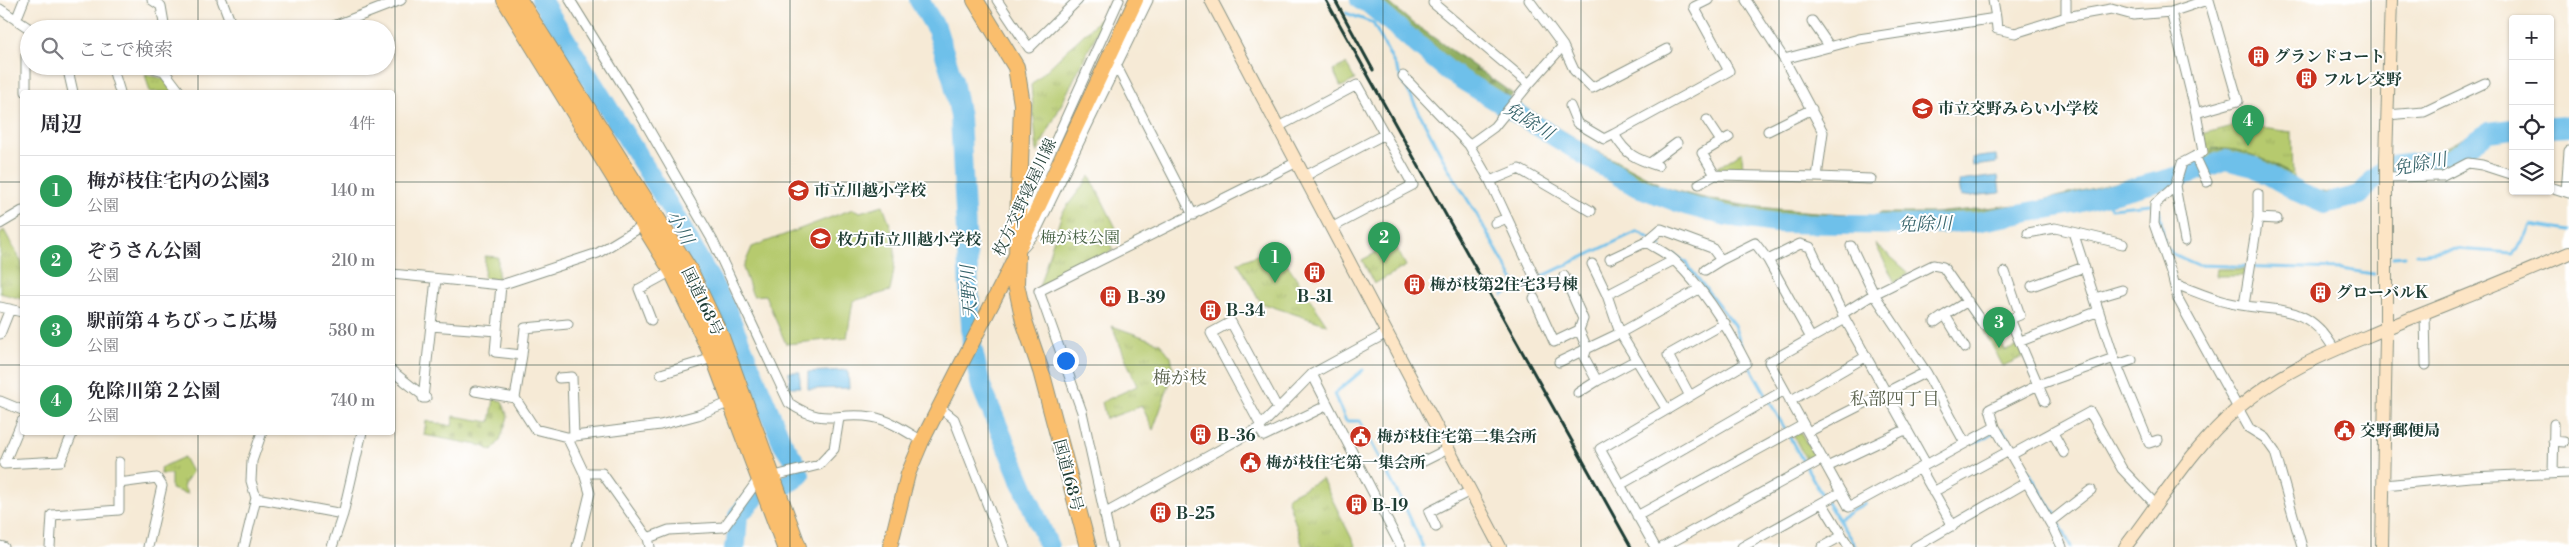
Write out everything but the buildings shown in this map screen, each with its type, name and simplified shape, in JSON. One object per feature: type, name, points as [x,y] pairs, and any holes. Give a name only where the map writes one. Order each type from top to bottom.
[{"type":"highway","name":"国道168号","points":[[505,0],[672,271],[798,547]]},
{"type":"highway","name":"国道168号","points":[[519,0],[690,271],[722,337],[784,547]]},
{"type":"highway","name":"国道168号","points":[[975,0],[1016,67],[1020,83],[1022,104],[1016,284],[1024,321],[1041,371],[1088,547]]},
{"type":"main road","name":"枚方交野寝屋川線","points":[[890,547],[908,474],[922,441],[1004,280],[1136,0]]},
{"type":"street","points":[[16,20],[24,0]]},
{"type":"street","points":[[152,0],[162,6],[164,20]]},
{"type":"street","points":[[222,0],[230,20]]},
{"type":"street","points":[[349,20],[401,0]]},
{"type":"street","points":[[570,0],[645,122],[713,241],[789,403],[802,412],[818,418],[872,417],[893,424],[922,441]]},
{"type":"street","points":[[1002,2],[1029,48],[1078,0]]},
{"type":"street","points":[[1016,255],[1028,202],[1119,0]]},
{"type":"street","points":[[1016,255],[1036,233],[1148,0]]},
{"type":"street","points":[[1210,0],[1500,547]]},
{"type":"street","points":[[1436,0],[1433,3],[1529,84]]},
{"type":"street","points":[[1530,0],[1563,46],[1574,70],[1593,91],[1629,73],[1667,49]]},
{"type":"street","points":[[1575,110],[1577,123],[1604,139],[1659,114],[1730,71],[1709,44],[1689,9],[1708,0]]},
{"type":"street","points":[[1746,0],[1784,59],[1823,132],[1817,177]]},
{"type":"street","points":[[1993,0],[1997,29],[2015,33],[2066,17],[2111,9],[2133,15],[2171,12],[2208,0],[2238,101],[2196,113]]},
{"type":"street","points":[[2066,0],[2066,17]]},
{"type":"street","points":[[2382,547],[2386,329],[2386,160],[2392,0]]},
{"type":"street","points":[[0,9],[20,23]]},
{"type":"street","points":[[2171,12],[2196,113],[2203,152],[2182,163],[2176,186],[2185,241]]},
{"type":"street","points":[[1784,59],[1859,39],[1996,18]]},
{"type":"street","points":[[1812,21],[1830,47]]},
{"type":"street","points":[[1469,145],[1494,127],[1563,46]]},
{"type":"street","points":[[1117,67],[1193,215]]},
{"type":"street","points":[[26,75],[26,90]]},
{"type":"street","points":[[69,75],[73,90]]},
{"type":"street","points":[[115,75],[119,90]]},
{"type":"street","points":[[169,75],[179,90]]},
{"type":"street","points":[[1403,76],[1469,145],[1490,182],[1534,276]]},
{"type":"street","points":[[2387,115],[2424,112],[2484,83]]},
{"type":"street","points":[[1278,127],[1357,85],[1413,185],[1331,228]]},
{"type":"street","points":[[1421,109],[1430,103]]},
{"type":"street","points":[[1768,131],[1812,109]]},
{"type":"street","points":[[1707,120],[1725,139],[1702,153],[1715,175]]},
{"type":"street","points":[[1305,176],[1385,134]]},
{"type":"street","points":[[1614,134],[1622,148],[1632,156],[1654,165],[1677,143]]},
{"type":"street","points":[[2554,188],[2568,192],[2569,151]]},
{"type":"street","points":[[2195,156],[2207,182]]},
{"type":"street","points":[[1112,547],[1082,412],[1039,291],[1297,162]]},
{"type":"street","points":[[2386,177],[2443,176],[2468,162],[2509,174]]},
{"type":"street","points":[[1490,182],[1520,169],[1591,211]]},
{"type":"street","points":[[1699,184],[1715,175],[1776,173],[1871,179]]},
{"type":"street","points":[[2176,186],[2155,204],[2154,224],[2175,284],[2178,299],[2186,316],[2204,342],[2249,428],[2265,438],[2275,452],[2302,547]]},
{"type":"street","points":[[2244,305],[2258,218],[2258,194]]},
{"type":"street","points":[[0,224],[20,212]]},
{"type":"street","points":[[1495,223],[1507,218]]},
{"type":"street","points":[[2258,218],[2277,220]]},
{"type":"street","points":[[395,274],[501,285],[598,253],[644,225]]},
{"type":"street","points":[[2028,233],[2055,228],[2123,244]]},
{"type":"street","points":[[1610,259],[1646,241],[1661,229],[1712,248],[1721,260]]},
{"type":"street","points":[[2073,232],[2115,362],[2149,443],[2158,440]]},
{"type":"street","points":[[1646,241],[1674,260],[1698,289],[1725,323],[1746,363],[1600,449],[1655,547]]},
{"type":"street","points":[[1705,270],[1755,244],[1768,260],[1811,338]]},
{"type":"street","points":[[1768,260],[1800,244],[1810,247],[1844,317],[1907,429],[1933,492],[1953,526]]},
{"type":"street","points":[[1851,246],[1874,294],[1926,372],[1965,443]]},
{"type":"street","points":[[2125,547],[2208,436],[2238,408],[2298,366],[2334,349],[2481,291],[2569,253]]},
{"type":"street","points":[[1607,295],[1674,260]]},
{"type":"street","points":[[1592,264],[1607,295],[1620,333],[1667,410]]},
{"type":"street","points":[[1995,428],[1965,443],[1923,470],[1849,507],[1769,362],[1844,317],[1874,294],[1933,265],[1943,267],[1968,301],[1977,317],[1988,326],[2010,319],[2020,315],[2005,272]]},
{"type":"street","points":[[2032,286],[2084,267]]},
{"type":"street","points":[[651,320],[639,289],[672,271]]},
{"type":"street","points":[[1564,276],[1582,319],[1579,330],[1588,348]]},
{"type":"street","points":[[395,373],[426,398],[436,279]]},
{"type":"street","points":[[2175,284],[2227,302],[2291,311],[2314,323],[2334,349]]},
{"type":"street","points":[[501,285],[495,352],[522,355]]},
{"type":"street","points":[[1559,362],[1620,333],[1698,289]]},
{"type":"street","points":[[2095,298],[2122,290]]},
{"type":"street","points":[[1534,298],[1554,342],[1579,330]]},
{"type":"street","points":[[1935,322],[1968,301]]},
{"type":"street","points":[[0,306],[20,312]]},
{"type":"street","points":[[0,334],[10,309]]},
{"type":"street","points":[[2021,341],[2099,311]]},
{"type":"street","points":[[2425,313],[2426,365]]},
{"type":"street","points":[[1945,315],[1965,348]]},
{"type":"street","points":[[2010,319],[2045,401]]},
{"type":"street","points":[[1278,409],[1231,322],[1211,333],[1264,436],[1328,405]]},
{"type":"street","points":[[1690,396],[1668,355],[1725,323]]},
{"type":"street","points":[[568,324],[525,328],[515,398],[535,429],[571,437],[660,425],[698,415],[731,402]]},
{"type":"street","points":[[431,326],[497,331]]},
{"type":"street","points":[[1104,514],[1260,427],[1312,374],[1387,333]]},
{"type":"street","points":[[1588,348],[1584,356],[1597,380]]},
{"type":"street","points":[[1790,400],[1867,356]]},
{"type":"street","points":[[661,374],[713,358]]},
{"type":"street","points":[[1578,393],[1597,380],[1636,360]]},
{"type":"street","points":[[2062,547],[2050,522],[1995,428],[1990,409],[2038,385],[2115,362],[2132,360]]},
{"type":"street","points":[[1638,516],[1790,431],[1806,428],[1887,392],[1926,372]]},
{"type":"street","points":[[1312,374],[1401,547]]},
{"type":"street","points":[[559,378],[572,378],[571,437],[590,493],[577,547]]},
{"type":"street","points":[[475,391],[515,398]]},
{"type":"street","points":[[1620,485],[1784,391]]},
{"type":"street","points":[[0,401],[20,409]]},
{"type":"street","points":[[939,406],[954,419],[1004,547]]},
{"type":"street","points":[[1933,492],[2053,433],[2090,412],[2122,469],[2157,506]]},
{"type":"street","points":[[584,473],[602,473],[649,543],[670,530],[724,527],[765,478],[819,465],[834,449],[839,418]]},
{"type":"street","points":[[2553,473],[2554,424]]},
{"type":"street","points":[[2,469],[20,426]]},
{"type":"street","points":[[1663,547],[1807,469],[1907,429]]},
{"type":"street","points":[[2053,433],[2064,453]]},
{"type":"street","points":[[2,469],[61,461],[72,435]]},
{"type":"street","points":[[244,547],[256,498],[251,480],[252,461],[261,435]]},
{"type":"street","points":[[332,547],[344,514],[361,435]]},
{"type":"street","points":[[2553,441],[2564,442]]},
{"type":"street","points":[[1424,461],[1448,449]]},
{"type":"street","points":[[50,547],[52,516],[119,510],[119,462]]},
{"type":"street","points":[[2384,485],[2470,477],[2569,473]]},
{"type":"street","points":[[119,484],[157,478],[162,486],[148,547]]},
{"type":"street","points":[[1915,547],[2027,482]]},
{"type":"street","points":[[1436,527],[1429,512],[1470,490]]},
{"type":"street","points":[[2050,522],[2091,490]]},
{"type":"street","points":[[1742,547],[1841,492]]},
{"type":"street","points":[[256,498],[344,514]]},
{"type":"street","points":[[1823,503],[1849,547]]},
{"type":"street","points":[[1822,547],[1842,536]]},
{"type":"street","points":[[0,546],[4,547]]},
{"type":"green space","points":[[1363,0],[1386,0],[1409,20],[1513,94],[1504,105],[1454,72]]},
{"type":"green space","points":[[1104,15],[1105,17],[1037,153],[1031,85]]},
{"type":"green space","points":[[1346,64],[1355,80],[1341,87],[1333,70]]},
{"type":"green space","points":[[145,75],[164,79],[172,90],[149,90]]},
{"type":"green space","points":[[1522,106],[1597,151],[1658,183],[1655,191],[1573,148],[1517,112]]},
{"type":"green space","points":[[2258,119],[2261,128],[2292,132],[2293,188],[2255,166],[2225,158],[2207,164],[2202,134]]},
{"type":"green space","points":[[2509,122],[2509,127],[2489,130],[2449,156],[2432,160],[2408,159],[2395,162],[2395,156],[2437,152],[2492,123]]},
{"type":"green space","points":[[2212,148],[2237,150],[2255,156],[2254,160],[2257,162],[2261,158],[2289,173],[2289,179],[2315,190],[2335,194],[2354,190],[2362,185],[2370,171],[2371,178],[2360,193],[2325,202],[2302,192],[2256,165],[2225,157],[2211,158]]},
{"type":"green space","points":[[1742,152],[1743,172],[1719,171],[1717,168]]},
{"type":"green space","points":[[2171,173],[2170,177],[2102,195],[1975,220],[1879,222],[1879,213],[1934,213],[2026,204],[2149,175],[2149,177]]},
{"type":"green space","name":"梅が枝公園","points":[[1090,176],[1116,228],[1105,233],[1113,250],[1039,287],[1062,213]]},
{"type":"green space","points":[[1664,187],[1709,199],[1755,207],[1847,214],[1847,223],[1728,215],[1662,194]]},
{"type":"green space","points":[[883,205],[895,248],[890,291],[853,301],[847,338],[786,344],[765,295],[753,296],[743,268],[752,247],[853,209],[860,212]]},
{"type":"green space","points":[[4,230],[20,259],[20,298],[0,293],[0,233]]},
{"type":"green space","points":[[1394,243],[1406,266],[1374,284],[1362,260]]},
{"type":"green space","points":[[1875,243],[1909,273],[1895,283]]},
{"type":"green space","points":[[1276,247],[1327,325],[1261,303],[1238,263]]},
{"type":"green space","points":[[485,256],[498,257],[498,279],[484,278]]},
{"type":"green space","points":[[2217,269],[2244,269],[2243,276],[2216,276]]},
{"type":"green space","points":[[1112,326],[1160,343],[1171,357],[1174,371],[1153,430],[1142,406],[1106,419],[1102,402],[1137,386]]},
{"type":"green space","points":[[1994,326],[2005,351],[2021,345],[2025,356],[2003,366],[1983,329]]},
{"type":"green space","points":[[494,399],[502,401],[508,417],[500,440],[492,451],[483,446],[424,435],[426,421],[452,426],[454,416],[490,422]]},
{"type":"green space","points":[[1799,429],[1815,459],[1808,463],[1792,433]]},
{"type":"green space","points":[[184,457],[192,472],[183,486],[188,494],[171,489],[171,474],[161,474],[160,468]]},
{"type":"green space","points":[[1322,479],[1356,547],[1303,547],[1287,497]]},
{"type":"water","points":[[1996,155],[1997,163],[1973,166],[1972,158]]},
{"type":"water","points":[[1998,176],[2000,193],[1961,197],[1959,181]]},
{"type":"water","points":[[848,370],[849,388],[808,389],[808,372]]},
{"type":"water","points":[[789,372],[800,372],[800,387],[790,387]]},
{"type":"waterway","name":"小川","points":[[541,0],[668,204],[725,306],[782,442],[797,465]]},
{"type":"waterway","name":"天野川","points":[[919,0],[937,30],[953,80],[960,117],[972,346],[981,386],[1049,547]]},
{"type":"waterway","name":"免除川","points":[[1360,0],[1368,3],[1451,73],[1635,186],[1685,205],[1727,216],[1776,223],[1912,225],[1976,222],[2073,204],[2195,172],[2225,160],[2254,167],[2302,194],[2325,204],[2360,195],[2372,181],[2390,166],[2451,159],[2489,132],[2509,130]]},
{"type":"waterway","points":[[1346,13],[1373,23],[1447,166],[1519,290]]},
{"type":"waterway","name":"免除川","points":[[2554,127],[2569,126]]},
{"type":"waterway","points":[[2103,196],[2111,208],[2151,204]]},
{"type":"waterway","points":[[2159,209],[2164,240]]},
{"type":"waterway","points":[[2417,254],[2457,249],[2513,253],[2526,236],[2531,225],[2569,231]]},
{"type":"waterway","points":[[1503,295],[1638,231],[1661,246]]},
{"type":"waterway","points":[[2165,246],[2173,254],[2198,265],[2341,269],[2373,274]]},
{"type":"waterway","points":[[1675,255],[1685,262],[1734,325],[1742,348]]},
{"type":"waterway","points":[[2393,257],[2404,256]]},
{"type":"waterway","points":[[1748,363],[1822,495],[1856,547]]},
{"type":"waterway","points":[[1363,370],[1334,394],[1346,421],[1360,421],[1406,509],[1423,547]]},
{"type":"waterway","points":[[1975,443],[2002,429],[2055,514],[2071,547]]},
{"type":"waterway","name":"小川","points":[[785,486],[800,475]]},
{"type":"waterway","name":"小川","points":[[734,547],[736,544],[738,515],[754,499]]},
{"type":"waterway","points":[[1839,519],[1865,503]]},
{"type":"railway","points":[[1326,0],[1631,547]]},
{"type":"railway","points":[[1335,0],[1373,70]]},
{"type":"place","name":"グランドコート","points":[[2258,56]]},
{"type":"place","name":"フルレ交野","points":[[2307,79]]},
{"type":"place","name":"市立交野みらい小学校","points":[[1922,108]]},
{"type":"place","name":"免除川第２公園","points":[[2248,146]]},
{"type":"place","name":"市立川越小学校","points":[[798,190]]},
{"type":"place","name":"枚方市立川越小学校","points":[[821,239]]},
{"type":"place","name":"ぞうさん公園","points":[[1384,263]]},
{"type":"place","name":"B-31","points":[[1315,272]]},
{"type":"place","name":"梅が枝住宅内の公園3","points":[[1275,283]]},
{"type":"place","name":"梅が枝第2住宅3号棟","points":[[1414,284]]},
{"type":"place","name":"グローバルK","points":[[2320,292]]},
{"type":"place","name":"B-39","points":[[1111,297]]},
{"type":"place","name":"B-34","points":[[1210,310]]},
{"type":"place","name":"駅前第４ちびっこ広場","points":[[1999,348]]},
{"type":"place","name":"交野郵便局","points":[[2344,430]]},
{"type":"place","name":"B-36","points":[[1201,435]]},
{"type":"place","name":"梅が枝住宅第二集会所","points":[[1361,436]]},
{"type":"place","name":"梅が枝住宅第一集会所","points":[[1250,462]]},
{"type":"place","name":"B-19","points":[[1356,505]]},
{"type":"place","name":"B-25","points":[[1160,513]]},
{"type":"district","name":"梅が枝","points":[[1180,378]]},
{"type":"district","name":"私部四丁目","points":[[1895,399]]}]
